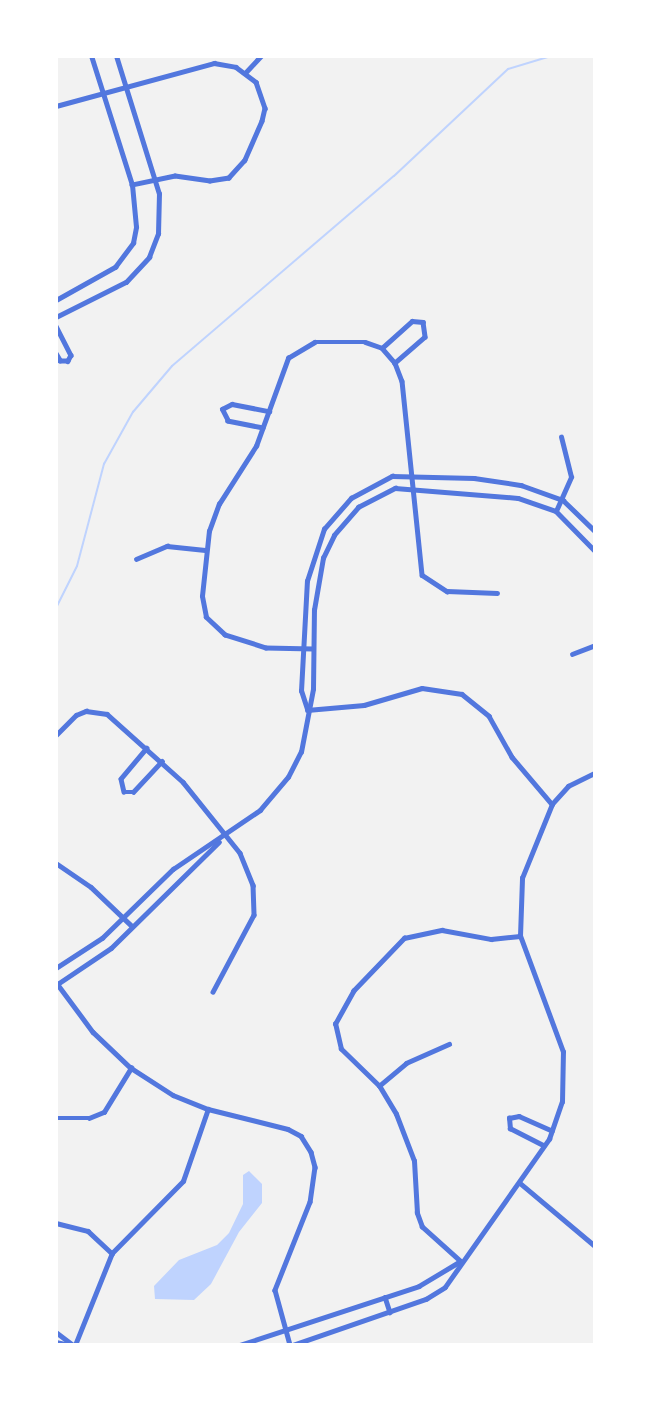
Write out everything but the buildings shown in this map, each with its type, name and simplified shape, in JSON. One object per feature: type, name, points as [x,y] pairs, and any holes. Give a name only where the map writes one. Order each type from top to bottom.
[{"type":"street","points":[[56,300],[97,280],[126,256],[136,227],[132,185],[91,56]]},
{"type":"street","points":[[56,317],[111,291],[139,270],[149,257],[161,215],[155,180],[116,56]]},
{"type":"street","points":[[245,72],[261,56]]},
{"type":"street","points":[[56,106],[214,63],[245,72],[256,82],[265,108],[236,172],[220,182],[188,176],[132,185]]},
{"type":"street","points":[[382,348],[411,321],[424,322],[425,337],[395,363]]},
{"type":"street","points":[[56,326],[71,355],[68,361],[60,361],[56,354]]},
{"type":"street","points":[[313,649],[251,645],[215,628],[206,617],[202,596],[206,550],[219,504],[264,428],[284,366],[297,349],[330,340],[382,348],[395,363],[402,381],[422,575],[447,591],[497,593]]},
{"type":"street","points":[[264,428],[228,421],[222,409],[232,404],[269,411]]},
{"type":"street","points":[[556,512],[563,500],[571,468],[561,437]]},
{"type":"street","points":[[307,710],[301,691],[301,649],[312,554],[324,529],[351,498],[392,476],[411,474],[521,485],[563,500],[595,531]]},
{"type":"street","points":[[56,968],[102,938],[173,869],[227,835],[260,810],[288,778],[301,752],[313,689],[313,649],[323,558],[334,535],[358,507],[395,488],[518,498],[556,512],[595,551]]},
{"type":"street","points":[[136,559],[167,546],[206,550]]},
{"type":"street","points":[[312,554],[323,558]]},
{"type":"street","points":[[572,654],[595,645]]},
{"type":"street","points":[[307,710],[364,705],[422,688],[462,694],[489,716],[512,757],[552,804]]},
{"type":"street","points":[[56,735],[76,715],[98,711],[162,761],[227,835],[249,870],[254,915],[213,992]]},
{"type":"street","points":[[147,748],[121,779],[124,792],[133,792],[162,761]]},
{"type":"street","points":[[227,835],[111,948],[56,984],[93,1032],[131,1068],[173,1095],[208,1109],[288,1129],[300,1136],[311,1153],[315,1167],[310,1202],[277,1277],[276,1302],[292,1345],[390,1312],[445,1287],[460,1261],[520,1182],[552,1131],[562,1102],[563,1052],[520,936],[522,878],[552,804],[568,786],[595,773]]},
{"type":"street","points":[[56,863],[132,926]]},
{"type":"street","points":[[460,1261],[422,1227],[409,1143],[379,1086],[341,1049],[335,1024],[353,991],[388,950],[425,930],[491,939],[520,936]]},
{"type":"street","points":[[379,1086],[406,1063],[449,1044]]},
{"type":"street","points":[[56,1118],[89,1118],[104,1112],[131,1068]]},
{"type":"street","points":[[73,1345],[112,1253],[183,1181],[208,1109]]},
{"type":"street","points":[[544,1146],[510,1129],[509,1118],[519,1116],[552,1131]]},
{"type":"street","points":[[520,1182],[595,1247]]},
{"type":"street","points":[[56,1223],[88,1231],[112,1253]]},
{"type":"street","points":[[240,1345],[419,1286],[460,1261]]},
{"type":"street","points":[[385,1297],[390,1312]]},
{"type":"street","points":[[56,1332],[73,1345]]},
{"type":"street","points":[[56,1342],[73,1345]]},
{"type":"water","points":[[249,1171],[262,1184],[262,1203],[239,1232],[211,1284],[194,1300],[155,1299],[154,1286],[179,1260],[217,1245],[229,1233],[243,1204],[243,1175]]},
{"type":"waterway","points":[[56,608],[77,566],[104,464],[133,412],[172,366],[394,176],[508,69],[551,56]]}]
